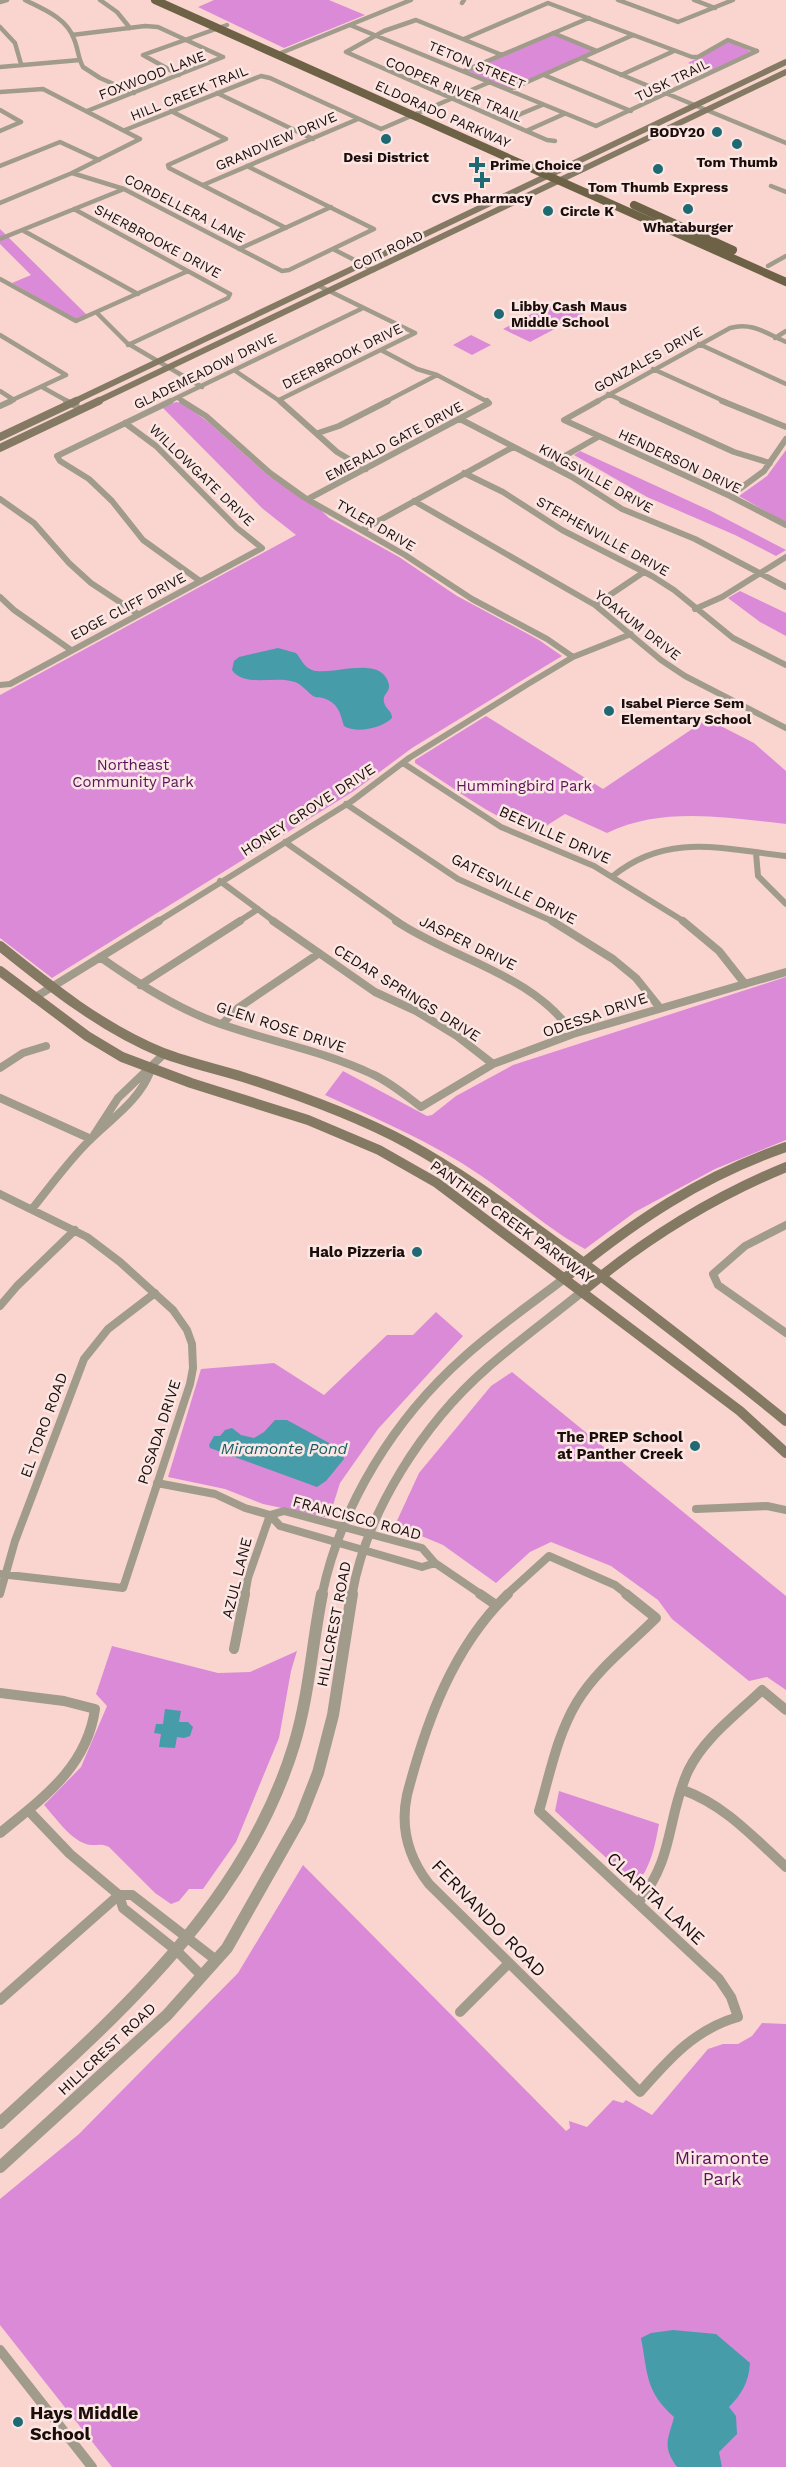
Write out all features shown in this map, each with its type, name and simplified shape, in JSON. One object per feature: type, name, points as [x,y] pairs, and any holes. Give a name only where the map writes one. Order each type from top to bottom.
[{"type":"main road","name":"ELDORADO PARKWAY","points":[[155,0],[786,282]]},
{"type":"main road","name":"ELDORADO PARKWAY","points":[[172,0],[786,274]]},
{"type":"main road","name":"COIT ROAD","points":[[0,437],[786,62]]},
{"type":"main road","name":"COIT ROAD","points":[[0,448],[786,72]]},
{"type":"main road","points":[[473,142],[481,138]]},
{"type":"main road","points":[[478,209],[489,215]]},
{"type":"main road","points":[[639,216],[648,211]]},
{"type":"main road","points":[[419,238],[429,243]]},
{"type":"main road","points":[[759,270],[768,266]]},
{"type":"main road","name":"PANTHER CREEK PARKWAY","points":[[0,946],[51,987],[112,1029],[165,1053],[254,1080],[327,1106],[408,1143],[486,1190],[601,1276],[786,1421]]},
{"type":"main road","name":"PANTHER CREEK PARKWAY","points":[[0,971],[87,1036],[122,1057],[190,1083],[308,1120],[379,1150],[437,1183],[740,1411],[786,1453]]},
{"type":"main road","name":"HILLCREST ROAD","points":[[565,1278],[617,1236],[663,1205],[726,1170],[785,1148]]},
{"type":"main road","name":"HILLCREST ROAD","points":[[584,1292],[637,1247],[710,1200],[786,1167]]},
{"type":"main road","points":[[740,1411],[756,1396]]},
{"type":"street","points":[[0,2],[7,0]]},
{"type":"street","points":[[25,0],[60,19],[72,35],[82,66],[134,93]]},
{"type":"street","points":[[100,0],[117,12],[130,28]]},
{"type":"street","points":[[276,55],[411,0]]},
{"type":"street","points":[[618,0],[678,22],[733,0]]},
{"type":"street","points":[[694,0],[715,8]]},
{"type":"street","points":[[464,39],[548,3],[674,51]]},
{"type":"street","points":[[464,71],[589,18]]},
{"type":"street","points":[[376,36],[416,20],[502,55]]},
{"type":"street","points":[[179,75],[143,55],[226,25]]},
{"type":"street","name":"TETON STREET","points":[[350,25],[596,126]]},
{"type":"street","points":[[0,27],[11,34],[17,42],[21,64]]},
{"type":"street","points":[[72,35],[158,27],[187,40]]},
{"type":"street","points":[[553,33],[597,51]]},
{"type":"street","points":[[509,90],[633,35]]},
{"type":"street","name":"COOPER RIVER TRAIL","points":[[376,36],[346,52],[526,131],[555,141]]},
{"type":"street","name":"FOXWOOD LANE","points":[[87,111],[223,57],[187,40]]},
{"type":"street","name":"TUSK TRAIL","points":[[596,126],[757,51],[728,40],[695,58],[674,51]]},
{"type":"street","points":[[621,75],[674,51]]},
{"type":"street","points":[[581,58],[786,143]]},
{"type":"street","points":[[0,66],[80,60]]},
{"type":"street","points":[[544,75],[631,111]]},
{"type":"street","name":"HILL CREEK TRAIL","points":[[124,130],[262,76],[358,119]]},
{"type":"street","points":[[777,77],[786,80]]},
{"type":"street","points":[[358,119],[381,129],[490,82]]},
{"type":"street","points":[[0,92],[40,89],[140,139],[72,173],[0,202]]},
{"type":"street","points":[[217,93],[313,138]]},
{"type":"street","points":[[504,121],[542,105]]},
{"type":"street","points":[[0,110],[21,122],[0,131]]},
{"type":"street","points":[[171,111],[226,139],[168,166],[286,228]]},
{"type":"street","points":[[526,131],[564,114]]},
{"type":"street","name":"GRANDVIEW DRIVE","points":[[203,186],[358,119]]},
{"type":"street","points":[[0,166],[60,142],[99,160]]},
{"type":"street","points":[[248,166],[374,229],[333,249]]},
{"type":"street","name":"CORDELLERA LANE","points":[[72,173],[124,189],[285,271],[333,249]]},
{"type":"street","points":[[771,186],[786,192]]},
{"type":"street","points":[[0,239],[124,189]]},
{"type":"street","points":[[239,249],[331,207]]},
{"type":"street","name":"SHERBROOKE DRIVE","points":[[74,209],[230,295],[226,299],[128,345]]},
{"type":"street","points":[[24,231],[138,294]]},
{"type":"street","points":[[333,249],[374,270]]},
{"type":"street","points":[[768,266],[786,256]]},
{"type":"street","points":[[0,279],[76,323],[188,271]]},
{"type":"street","points":[[318,285],[363,308]]},
{"type":"street","name":"DEERBROOK DRIVE","points":[[279,400],[415,333],[363,308]]},
{"type":"street","name":"GLADEMEADOW DRIVE","points":[[200,581],[143,540],[112,501],[89,479],[60,461],[57,456],[363,308]]},
{"type":"street","points":[[97,313],[105,318],[117,336],[128,345],[202,387]]},
{"type":"street","name":"GONZALES DRIVE","points":[[564,420],[699,344],[744,323],[775,338]]},
{"type":"street","points":[[775,338],[786,331]]},
{"type":"street","points":[[0,335],[66,375],[0,406]]},
{"type":"street","points":[[775,338],[786,342]]},
{"type":"street","points":[[699,344],[786,384]]},
{"type":"street","points":[[381,350],[417,369],[437,375]]},
{"type":"street","points":[[653,369],[765,420],[786,427]]},
{"type":"street","points":[[234,370],[279,400],[337,452],[366,469]]},
{"type":"street","points":[[318,433],[339,426],[437,375]]},
{"type":"street","name":"EMERALD GATE DRIVE","points":[[308,499],[487,405],[489,401],[437,375]]},
{"type":"street","points":[[42,387],[81,409]]},
{"type":"street","points":[[0,391],[14,400]]},
{"type":"street","points":[[608,394],[734,452],[770,463]]},
{"type":"street","name":"TYLER DRIVE","points":[[178,398],[207,416],[270,473],[308,499],[405,555],[472,599],[547,639],[573,657]]},
{"type":"street","name":"KINGSVILLE DRIVE","points":[[460,419],[572,477],[622,509],[695,539],[786,587]]},
{"type":"street","name":"HENDERSON DRIVE","points":[[564,420],[730,496],[786,525]]},
{"type":"street","name":"WILLOWGATE DRIVE","points":[[125,423],[153,443],[239,531],[262,547]]},
{"type":"street","points":[[549,465],[598,437]]},
{"type":"street","points":[[730,496],[757,478],[786,439]]},
{"type":"street","points":[[362,530],[513,447]]},
{"type":"street","name":"STEPHENVILLE DRIVE","points":[[465,473],[503,492],[570,534],[644,572],[674,590],[733,638],[786,665]]},
{"type":"street","points":[[0,499],[34,523],[69,563],[91,583],[138,614]]},
{"type":"street","name":"YOAKUM DRIVE","points":[[414,501],[526,568],[595,604],[685,676],[786,728]]},
{"type":"street","name":"EDGE CLIFF DRIVE","points":[[2,686],[262,547]]},
{"type":"street","points":[[695,609],[722,597],[786,557]]},
{"type":"street","points":[[595,604],[644,572]]},
{"type":"street","points":[[0,597],[14,610],[71,650]]},
{"type":"street","name":"HONEY GROVE DRIVE","points":[[34,998],[346,804],[403,763],[573,657],[632,634]]},
{"type":"street","name":"BEEVILLE DRIVE","points":[[403,763],[501,828],[577,858],[613,876],[702,935],[745,984]]},
{"type":"street","name":"GATESVILLE DRIVE","points":[[346,804],[458,879],[548,918],[613,959],[636,978],[660,1008]]},
{"type":"street","name":"JASPER DRIVE","points":[[285,842],[417,935],[512,979],[564,1020],[573,1034]]},
{"type":"street","points":[[613,876],[632,861],[664,850],[696,848],[786,856]]},
{"type":"street","points":[[756,853],[758,876],[786,904]]},
{"type":"street","name":"CEDAR SPRINGS DRIVE","points":[[220,881],[318,954],[375,992],[416,1011],[457,1036],[493,1064]]},
{"type":"street","points":[[140,985],[258,909]]},
{"type":"street","points":[[222,1024],[238,1008],[318,954]]},
{"type":"street","name":"GLEN ROSE DRIVE","points":[[99,957],[140,985],[179,1006],[222,1024],[325,1054],[374,1075],[422,1107]]},
{"type":"street","name":"ODESSA DRIVE","points":[[422,1107],[493,1064],[573,1034],[786,972]]},
{"type":"street","points":[[0,1068],[23,1053],[45,1046]]},
{"type":"street","points":[[92,1138],[105,1112],[165,1053]]},
{"type":"street","points":[[32,1209],[92,1138],[118,1117],[148,1082],[152,1068]]},
{"type":"street","points":[[0,1098],[92,1138]]},
{"type":"street","name":"POSADA DRIVE","points":[[0,1194],[75,1230],[109,1254],[155,1293],[183,1323],[192,1344],[194,1360],[190,1384],[123,1588],[3,1575]]},
{"type":"street","points":[[785,1331],[718,1285],[713,1274],[745,1246],[786,1225]]},
{"type":"street","points":[[0,1306],[27,1276],[75,1230]]},
{"type":"street","name":"HILLCREST ROAD","points":[[0,2123],[137,1995],[189,1938],[246,1856],[285,1771],[303,1709],[319,1611],[338,1542],[377,1460],[423,1398],[464,1357],[565,1278]]},
{"type":"street","name":"HILLCREST ROAD","points":[[0,2167],[167,2015],[227,1948],[300,1819],[318,1773],[333,1715],[350,1601],[364,1549],[402,1470],[447,1408],[488,1368],[584,1292]]},
{"type":"street","name":"EL TORO ROAD","points":[[0,1594],[3,1575],[15,1541],[84,1359],[108,1329],[155,1293]]},
{"type":"street","name":"FRANCISCO ROAD","points":[[157,1483],[207,1492],[245,1508],[270,1515],[284,1511],[370,1533],[422,1548],[435,1563],[422,1567],[279,1526],[270,1515]]},
{"type":"street","points":[[696,1509],[767,1506],[786,1510]]},
{"type":"street","name":"AZUL LANE","points":[[234,1649],[248,1578],[270,1515]]},
{"type":"street","name":"FERNANDO ROAD","points":[[539,1811],[561,1738],[576,1704],[595,1677],[656,1618],[615,1585],[549,1556],[496,1605],[465,1645],[446,1681],[407,1791],[404,1821],[409,1849],[424,1878],[640,2092]]},
{"type":"street","points":[[435,1563],[496,1605]]},
{"type":"street","points":[[638,1904],[652,1887],[663,1867],[688,1772],[699,1753],[762,1690],[786,1710]]},
{"type":"street","points":[[0,1693],[64,1701],[95,1708],[95,1718],[88,1736],[72,1766],[57,1784],[0,1833]]},
{"type":"street","points":[[683,1790],[717,1806],[786,1867]]},
{"type":"street","points":[[28,1810],[70,1854],[118,1895],[123,1908],[177,1951],[202,1976]]},
{"type":"street","name":"CLARITA LANE","points":[[539,1811],[718,1979],[731,1997],[738,2017],[711,2026],[693,2037],[640,2092]]},
{"type":"street","points":[[0,2000],[118,1895],[132,1895],[216,1960]]},
{"type":"street","points":[[460,2012],[509,1963]]},
{"type":"street","points":[[0,2350],[92,2467]]},
{"type":"green space","points":[[214,0],[329,0],[365,15],[284,48],[198,7]]},
{"type":"green space","points":[[553,35],[594,51],[509,89],[468,71]]},
{"type":"green space","points":[[730,41],[752,52],[709,71],[688,63]]},
{"type":"green space","points":[[0,229],[87,315],[75,319],[12,283],[31,275],[0,244]]},
{"type":"green space","points":[[558,300],[585,313],[530,342],[503,329]]},
{"type":"green space","points":[[471,335],[491,345],[472,355],[453,345]]},
{"type":"green space","name":"Northeast Community Park","points":[[176,402],[182,403],[207,421],[269,476],[320,509],[329,518],[399,557],[457,596],[539,640],[562,656],[412,748],[354,791],[52,978],[0,938],[0,695],[296,535],[263,509],[163,408]]},
{"type":"green space","points":[[786,450],[786,523],[739,496],[767,476]]},
{"type":"green space","points":[[580,451],[711,511],[786,550],[776,556],[735,535],[647,497],[574,455]]},
{"type":"green space","points":[[740,591],[786,613],[786,636],[760,622],[728,598]]},
{"type":"green space","name":"Hummingbird Park","points":[[486,716],[603,789],[707,719],[754,743],[786,771],[786,824],[718,817],[673,817],[650,819],[607,833],[565,814],[535,833],[488,811],[415,763],[415,760]]},
{"type":"green space","points":[[786,977],[786,1140],[715,1169],[635,1212],[585,1249],[462,1163],[404,1132],[325,1095],[343,1071],[427,1116],[432,1115],[456,1096],[513,1065]]},
{"type":"green space","points":[[436,1312],[463,1336],[378,1429],[340,1483],[329,1518],[263,1504],[225,1489],[168,1477],[201,1369],[274,1363],[324,1395],[387,1335],[413,1335]]},
{"type":"green space","points":[[512,1372],[786,1596],[786,1690],[767,1677],[749,1681],[672,1619],[658,1600],[611,1566],[551,1542],[530,1552],[496,1583],[443,1545],[395,1525],[419,1473],[491,1386]]},
{"type":"green space","points":[[112,1646],[218,1673],[250,1672],[297,1651],[291,1671],[279,1738],[236,1842],[203,1889],[189,1889],[179,1901],[171,1904],[155,1893],[109,1847],[80,1841],[63,1827],[44,1805],[81,1767],[107,1706],[96,1694]]},
{"type":"green space","points":[[559,1791],[659,1824],[649,1864],[636,1885],[555,1811]]},
{"type":"green space","name":"Miramonte Park","points":[[303,1865],[566,2131],[570,2128],[569,2121],[587,2127],[613,2100],[623,2103],[626,2100],[652,2115],[708,2049],[723,2044],[738,2044],[752,2036],[762,2023],[786,2024],[786,2467],[112,2467],[0,2325],[0,2199],[79,2134],[238,1973]]},
{"type":"water","points":[[278,648],[296,653],[312,670],[367,668],[377,670],[384,675],[389,685],[384,699],[392,718],[382,725],[369,729],[349,728],[344,726],[340,712],[335,705],[323,698],[313,696],[298,683],[287,680],[252,680],[237,675],[232,670],[234,661],[239,657]]},
{"type":"water","name":"Miramonte Pond","points":[[275,1420],[287,1420],[342,1450],[344,1459],[326,1481],[317,1487],[210,1448],[209,1445],[214,1436],[220,1436],[225,1430],[232,1428],[241,1435],[254,1438],[264,1432]]},
{"type":"water","points":[[165,1709],[181,1711],[179,1722],[188,1722],[193,1727],[190,1736],[177,1737],[175,1748],[159,1747],[161,1734],[154,1733],[156,1724],[163,1724]]},
{"type":"water","points":[[673,2330],[716,2334],[750,2363],[744,2387],[729,2407],[736,2416],[737,2434],[719,2452],[722,2467],[677,2467],[669,2454],[668,2437],[674,2417],[658,2399],[649,2381],[641,2338],[651,2333]]},
{"type":"place","name":"BODY20","points":[[717,132]]},
{"type":"place","name":"Desi District","points":[[386,139]]},
{"type":"place","name":"Tom Thumb","points":[[737,144]]},
{"type":"place","name":"Prime Choice","points":[[477,165]]},
{"type":"place","name":"Tom Thumb Express","points":[[658,169]]},
{"type":"place","name":"CVS Pharmacy","points":[[482,180]]},
{"type":"place","name":"Whataburger","points":[[688,209]]},
{"type":"place","name":"Circle K","points":[[548,211]]},
{"type":"place","name":"Libby Cash Maus Middle School","points":[[499,314]]},
{"type":"place","name":"Isabel Pierce Sem Elementary School","points":[[609,711]]},
{"type":"place","name":"Halo Pizzeria","points":[[417,1252]]},
{"type":"place","name":"The PREP School at Panther Creek","points":[[695,1446]]},
{"type":"place","name":"Hays Middle School","points":[[18,2422]]}]
